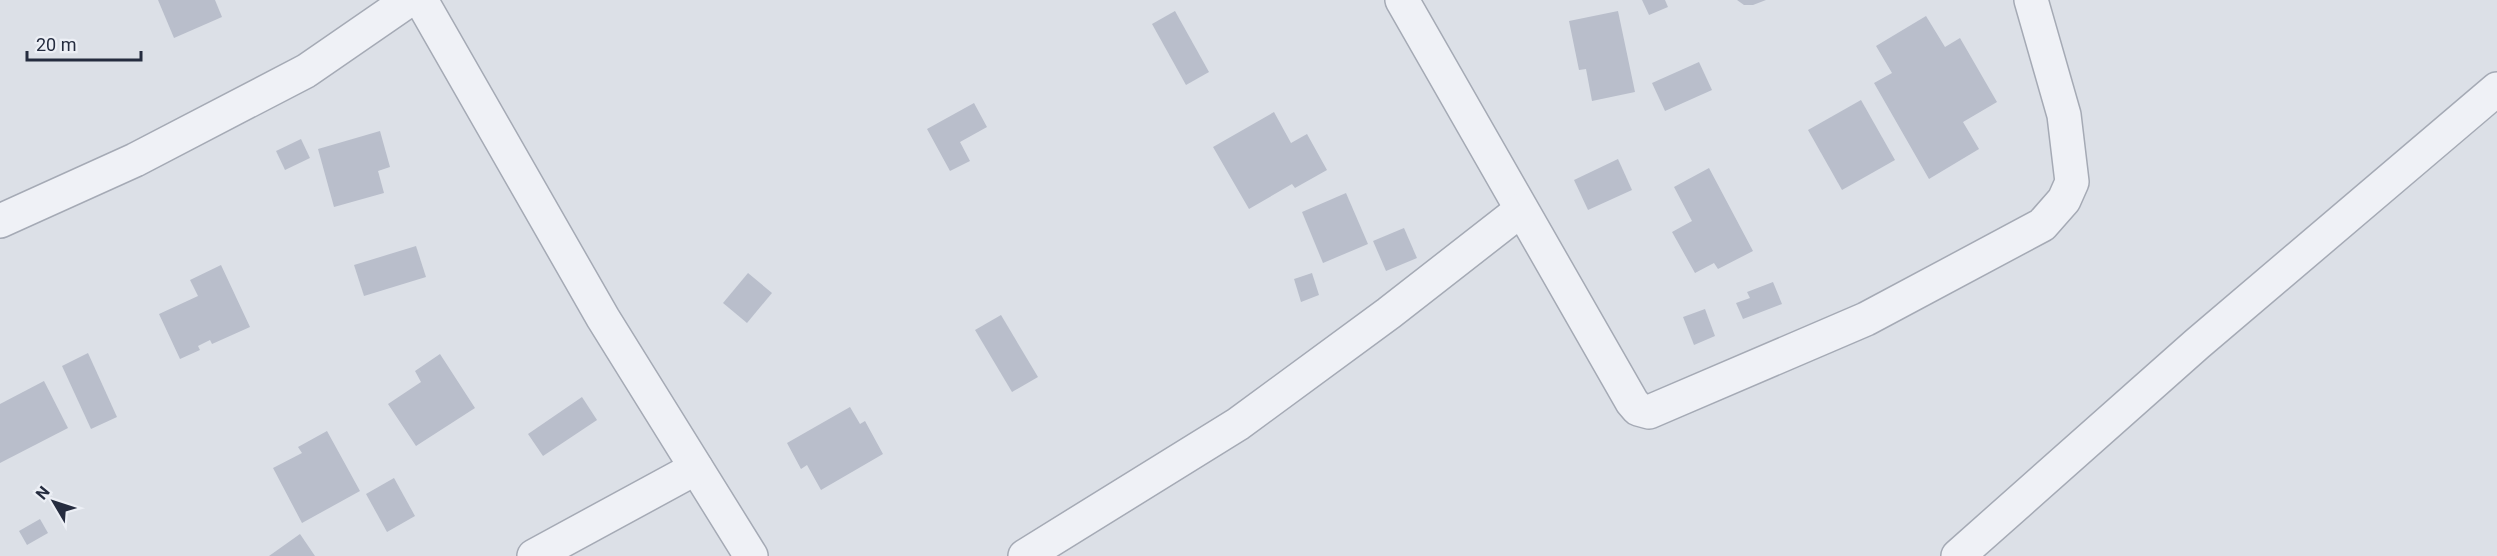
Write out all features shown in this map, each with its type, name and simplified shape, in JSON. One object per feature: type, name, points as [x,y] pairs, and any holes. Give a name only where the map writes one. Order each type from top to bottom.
[{"type":"street","points":[[0,221],[135,160],[306,71],[409,0]]},
{"type":"street","points":[[421,0],[603,318],[751,556]]},
{"type":"street","points":[[1402,0],[1632,402],[1638,409],[1649,412],[1866,319],[2042,225],[2064,200],[2072,182],[2064,115],[2031,0]]},
{"type":"street","points":[[1958,556],[2197,345],[2497,89]]},
{"type":"street","points":[[1025,556],[1238,424],[1389,313],[1521,210]]},
{"type":"street","points":[[534,556],[696,468]]},
{"type":"building","points":[[158,0],[215,0],[222,17],[174,38]]},
{"type":"building","points":[[1642,0],[1665,0],[1668,7],[1649,15]]},
{"type":"building","points":[[1737,0],[1766,0],[1753,5],[1744,5]]},
{"type":"building","points":[[1175,11],[1209,72],[1186,85],[1152,24]]},
{"type":"building","points":[[1618,11],[1635,92],[1592,101],[1586,69],[1579,70],[1569,21]]},
{"type":"building","points":[[1926,16],[1945,47],[1960,38],[1997,102],[1963,122],[1979,149],[1929,179],[1874,83],[1892,73],[1876,46]]},
{"type":"building","points":[[1699,62],[1712,90],[1665,111],[1652,83]]},
{"type":"building","points":[[1861,100],[1895,160],[1842,190],[1808,130]]},
{"type":"building","points":[[974,103],[987,127],[960,142],[970,161],[950,171],[927,129]]},
{"type":"building","points":[[1274,112],[1291,143],[1307,134],[1327,170],[1295,188],[1292,184],[1249,209],[1213,147]]},
{"type":"building","points":[[380,131],[390,167],[378,171],[384,193],[334,207],[318,149]]},
{"type":"building","points":[[301,139],[310,158],[285,170],[276,151]]},
{"type":"building","points":[[1618,159],[1632,190],[1588,210],[1574,180]]},
{"type":"building","points":[[1709,168],[1753,251],[1718,269],[1714,263],[1695,273],[1672,232],[1692,221],[1674,187]]},
{"type":"building","points":[[1346,193],[1368,244],[1323,263],[1302,212]]},
{"type":"building","points":[[1404,228],[1417,258],[1386,271],[1373,241]]},
{"type":"building","points":[[416,246],[426,277],[364,296],[354,265]]},
{"type":"building","points":[[221,265],[250,327],[212,344],[210,340],[198,346],[200,350],[180,359],[159,314],[198,296],[190,280]]},
{"type":"building","points":[[748,273],[772,293],[747,323],[723,303]]},
{"type":"building","points":[[1312,273],[1319,295],[1301,302],[1294,279]]},
{"type":"building","points":[[1773,282],[1782,304],[1743,319],[1736,303],[1750,298],[1747,292]]},
{"type":"building","points":[[1705,309],[1715,336],[1694,345],[1683,317]]},
{"type":"building","points":[[1001,315],[1038,377],[1012,392],[975,330]]},
{"type":"building","points":[[88,353],[117,417],[91,429],[62,366]]},
{"type":"building","points":[[440,354],[475,408],[416,446],[388,404],[421,382],[415,371]]},
{"type":"building","points":[[44,381],[68,428],[0,463],[0,404]]},
{"type":"building","points":[[582,397],[597,420],[543,456],[528,434]]},
{"type":"building","points":[[850,407],[860,424],[865,421],[883,454],[821,490],[807,465],[801,469],[787,443]]},
{"type":"building","points":[[327,431],[360,491],[302,523],[273,468],[302,453],[298,447]]},
{"type":"building","points":[[394,478],[415,516],[387,532],[366,494]]},
{"type":"building","points":[[40,519],[48,533],[27,545],[19,531]]},
{"type":"building","points":[[300,534],[315,556],[269,556]]}]
